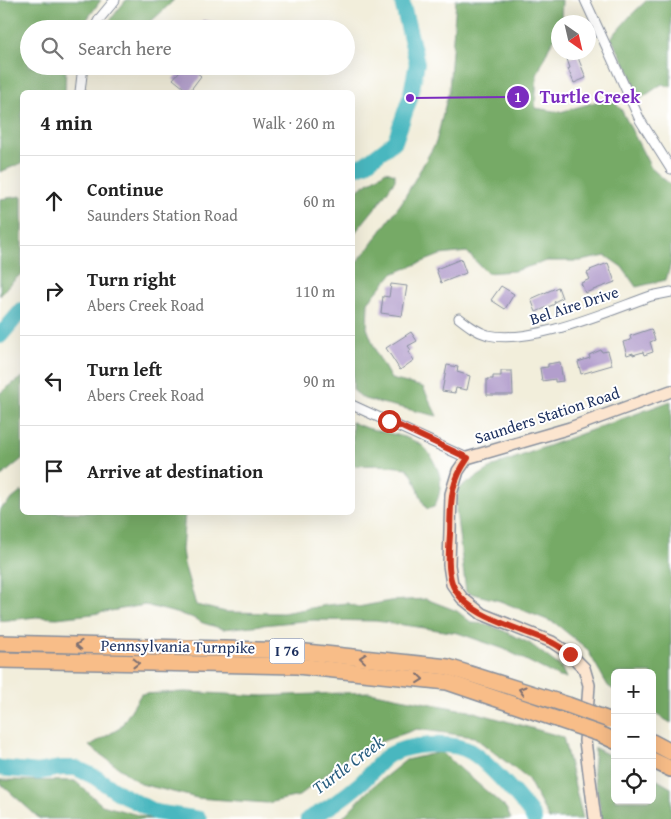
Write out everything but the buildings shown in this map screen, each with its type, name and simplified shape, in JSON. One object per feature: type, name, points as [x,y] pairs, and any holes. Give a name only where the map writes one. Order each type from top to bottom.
[{"type":"highway","name":"Pennsylvania Turnpike","points":[[0,643],[296,651],[448,667],[568,704],[611,722]]},
{"type":"highway","name":"Pennsylvania Turnpike","points":[[0,660],[297,666],[447,682],[611,739]]},
{"type":"highway","points":[[656,744],[671,752]]},
{"type":"highway","points":[[656,762],[671,769]]},
{"type":"street","points":[[99,20],[115,0]]},
{"type":"street","points":[[586,0],[640,120],[671,169]]},
{"type":"street","points":[[80,90],[82,75]]},
{"type":"street","name":"Bel Aire Drive","points":[[459,318],[474,330],[487,335],[504,338],[533,335],[651,296],[671,292]]},
{"type":"street","name":"Saunders Station Road","points":[[355,406],[468,458],[570,428],[671,391]]},
{"type":"street","points":[[468,458],[458,472],[451,494],[449,565],[452,584],[462,598],[482,614],[552,642],[570,654],[584,668],[589,684],[585,741],[594,819]]},
{"type":"green space","points":[[0,0],[101,0],[87,20],[20,20],[20,75],[66,75],[65,90],[20,90],[20,164],[0,172]]},
{"type":"green space","points":[[126,0],[174,0],[152,20],[110,20]]},
{"type":"green space","points":[[456,0],[562,0],[561,15],[551,15],[551,44],[537,75],[535,108],[560,112],[610,98],[621,109],[651,168],[671,185],[671,263],[666,280],[636,287],[622,267],[606,256],[580,261],[547,261],[514,271],[487,273],[467,252],[440,255],[392,274],[368,302],[367,328],[377,354],[391,379],[423,387],[437,416],[364,399],[355,392],[355,264],[402,202],[436,142],[449,90]]},
{"type":"green space","points":[[647,0],[671,0],[671,87],[662,84],[640,99],[629,70],[611,38]]},
{"type":"green space","points":[[386,171],[395,174],[395,180],[355,233],[355,192]]},
{"type":"green space","points":[[20,196],[20,275],[0,296],[0,199]]},
{"type":"green space","points":[[20,378],[20,461],[0,477],[0,393]]},
{"type":"green space","points":[[671,401],[671,723],[656,714],[656,669],[611,669],[611,688],[587,649],[555,623],[500,601],[466,592],[456,510],[458,489],[496,465]]},
{"type":"green space","points":[[355,423],[415,441],[425,448],[440,476],[440,492],[434,507],[427,509],[414,478],[407,468],[379,465],[355,466]]},
{"type":"green space","points":[[20,493],[20,515],[185,515],[182,550],[184,564],[196,605],[226,612],[283,613],[347,603],[358,607],[390,601],[426,599],[457,611],[472,623],[486,624],[529,643],[561,667],[566,678],[559,677],[504,649],[458,633],[376,621],[313,620],[223,629],[191,617],[145,605],[57,618],[36,617],[0,621],[0,509]]},
{"type":"green space","points":[[185,692],[264,696],[369,692],[474,712],[563,737],[583,819],[549,819],[528,779],[474,737],[417,729],[355,751],[299,796],[267,803],[197,798],[141,784],[89,746],[120,728],[141,694]]},
{"type":"green space","points":[[595,748],[611,756],[611,804],[656,804],[656,779],[671,788],[671,819],[602,819],[593,770]]},
{"type":"green space","points":[[441,752],[506,808],[511,819],[341,819],[371,788],[406,760]]},
{"type":"green space","points":[[0,780],[75,781],[102,805],[152,819],[40,819],[0,783]]},
{"type":"waterway","name":"Turtle Creek","points":[[355,168],[365,164],[395,141],[410,98],[417,63],[402,0]]},
{"type":"waterway","name":"Turtle Creek","points":[[0,336],[20,312]]},
{"type":"waterway","name":"Turtle Creek","points":[[308,819],[329,807],[362,782],[389,755],[407,748],[430,745],[453,746],[471,752],[515,794],[534,819]]},
{"type":"waterway","name":"Turtle Creek","points":[[0,768],[38,772],[61,768],[76,768],[155,812],[199,819]]},
{"type":"place","name":"Turtle Creek","points":[[410,98]]},
{"type":"route","points":[[389,421],[468,458],[458,472],[451,494],[449,565],[452,584],[462,598],[482,614],[552,642],[570,654]]}]
